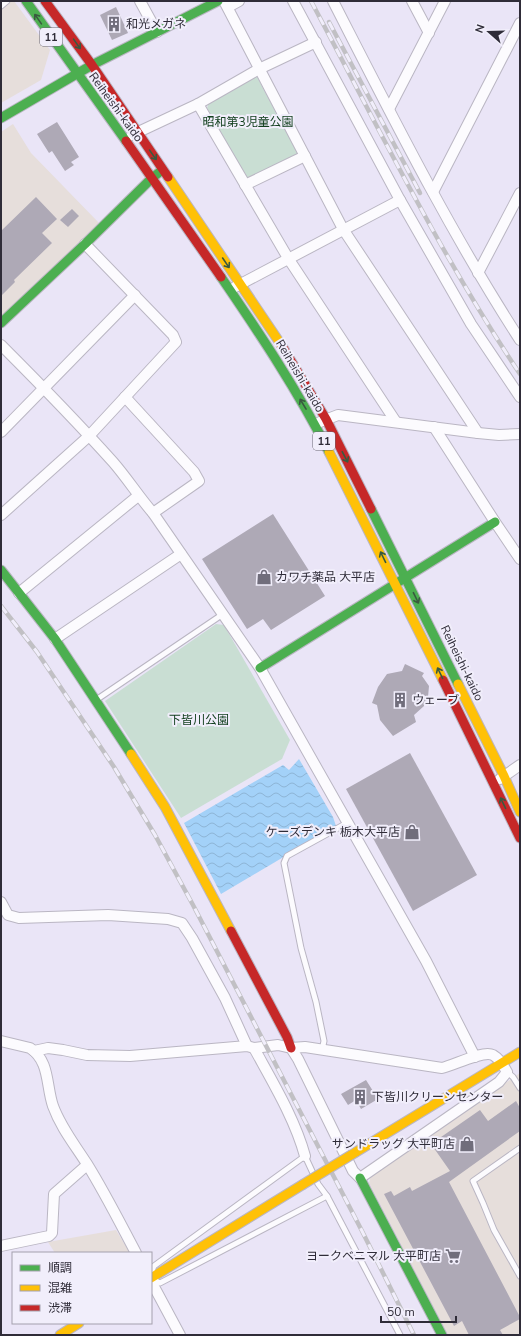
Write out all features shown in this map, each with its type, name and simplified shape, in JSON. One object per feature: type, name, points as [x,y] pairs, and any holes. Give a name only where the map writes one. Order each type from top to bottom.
[{"type":"street","name":"Reiheishi-kaido","points":[[26,1],[125,139],[230,290],[274,356],[315,424],[396,584],[520,838]]},
{"type":"street","name":"Reiheishi-kaido","points":[[45,1],[92,65],[285,350],[326,419],[504,776],[520,812]]},
{"type":"street","points":[[140,1],[157,32]]},
{"type":"street","points":[[1,118],[77,73],[218,1]]},
{"type":"street","points":[[239,1],[226,4],[343,229],[478,433]]},
{"type":"street","points":[[293,1],[400,200],[471,324],[520,398]]},
{"type":"street","points":[[333,1],[433,192],[478,273],[520,340]]},
{"type":"street","points":[[412,1],[429,33]]},
{"type":"street","points":[[389,109],[445,1]]},
{"type":"street","points":[[433,192],[520,22]]},
{"type":"street","points":[[125,139],[198,104],[259,69],[316,42]]},
{"type":"street","points":[[198,104],[288,258],[396,422]]},
{"type":"street","points":[[245,185],[304,156]]},
{"type":"street","points":[[1,323],[152,178],[163,170]]},
{"type":"street","points":[[478,273],[519,197]]},
{"type":"street","points":[[230,290],[400,200]]},
{"type":"street","points":[[1,515],[89,436],[176,342],[173,335],[85,244]]},
{"type":"street","points":[[1,432],[135,295]]},
{"type":"street","points":[[1,345],[45,388],[114,463],[138,496],[153,512],[260,668],[426,961],[475,1057]]},
{"type":"street","points":[[125,397],[194,472],[199,481],[153,512]]},
{"type":"street","points":[[315,424],[338,415],[478,433],[499,435],[520,434]]},
{"type":"street","points":[[434,427],[520,559]]},
{"type":"street","points":[[19,593],[138,496]]},
{"type":"street","points":[[260,668],[495,522]]},
{"type":"street","points":[[55,639],[181,554]]},
{"type":"street","points":[[1,570],[55,639],[124,743],[164,807],[218,904],[287,1037],[291,1048],[298,1059],[353,1171],[360,1178],[442,1335]]},
{"type":"street","points":[[494,783],[520,765]]},
{"type":"street","points":[[1,902],[8,915],[19,918],[108,916],[168,919],[182,923],[192,938],[251,1047],[282,1100],[302,1144],[304,1156]]},
{"type":"street","points":[[1,1041],[30,1048],[43,1061],[53,1105],[63,1128],[88,1165],[135,1252]]},
{"type":"street","points":[[34,1051],[48,1048],[87,1055],[130,1056],[278,1045],[291,1048],[304,1047],[442,1068],[452,1066],[484,1054],[492,1054],[502,1062],[507,1072],[499,1082],[360,1178]]},
{"type":"street","points":[[152,1278],[520,1052]]},
{"type":"street","points":[[1,1246],[49,1236],[52,1233],[54,1194],[88,1165]]},
{"type":"street","points":[[152,1281],[180,1335]]},
{"type":"street","points":[[60,1335],[77,1324]]},
{"type":"lane","points":[[1,6],[7,1]]},
{"type":"lane","points":[[96,701],[223,614]]},
{"type":"lane","points":[[322,1050],[324,1041],[316,1002],[301,948],[284,863],[287,856],[347,823]]},
{"type":"lane","points":[[507,1072],[513,1077],[520,1088]]},
{"type":"lane","points":[[520,1148],[473,1181],[494,1230],[520,1276]]},
{"type":"lane","points":[[152,1271],[154,1266],[304,1156],[318,1184],[327,1196],[400,1335]]},
{"type":"lane","points":[[152,1279],[160,1283],[327,1196]]},
{"type":"shaded area","points":[[1,1],[14,1],[50,50],[41,80],[1,103]]},
{"type":"shaded area","points":[[13,124],[31,153],[99,223],[1,317],[1,132]]},
{"type":"shaded area","points":[[520,1073],[520,1335],[448,1335],[369,1183],[371,1175]]},
{"type":"shaded area","points":[[116,1230],[129,1252],[54,1252],[48,1242]]},
{"type":"green space","name":"昭和第3児童公園","points":[[256,75],[298,154],[248,180],[207,108],[209,102]]},
{"type":"green space","name":"下皆川公園","points":[[216,624],[224,625],[290,740],[282,759],[181,818],[105,701]]},
{"type":"water","points":[[299,759],[333,817],[336,826],[221,894],[184,823],[283,765],[289,770]]},
{"type":"building","name":"和光メガネ","points":[[116,7],[128,33],[112,40],[100,15]]},
{"type":"building","points":[[57,122],[79,157],[71,162],[74,165],[65,171],[52,151],[49,153],[37,134]]},
{"type":"building","points":[[36,197],[57,219],[42,233],[52,243],[14,280],[15,282],[1,296],[1,231]]},
{"type":"building","points":[[72,209],[79,216],[68,227],[60,220]]},
{"type":"building","name":"カワチ薬品 大平店","points":[[273,514],[325,596],[271,630],[263,619],[247,629],[202,559]]},
{"type":"building","name":"ウェーブ","points":[[405,664],[424,673],[422,676],[429,686],[428,697],[424,706],[414,715],[416,722],[393,736],[380,720],[377,705],[372,703],[378,687],[387,674],[402,671]]},
{"type":"building","name":"ケーズデンキ 栃木大平店","points":[[410,753],[477,875],[413,911],[346,789]]},
{"type":"building","name":"下皆川クリーンセンター","points":[[366,1080],[378,1099],[361,1109],[356,1100],[348,1105],[341,1094]]},
{"type":"building","name":"ヨークベニマル 大平町店","points":[[516,1101],[520,1108],[520,1131],[449,1182],[520,1317],[520,1319],[500,1330],[503,1335],[469,1335],[462,1321],[454,1326],[384,1194],[391,1191],[394,1196],[410,1187],[412,1191],[450,1171],[431,1144],[480,1110],[488,1121]]},
{"type":"railway","points":[[311,1],[411,190],[463,284],[520,374]]},
{"type":"railway","points":[[329,22],[420,193]]},
{"type":"railway","points":[[1,606],[37,652],[114,767],[155,835],[193,905],[362,1231],[414,1335]]},
{"type":"traffic: fast","points":[[26,1],[126,141]]},
{"type":"traffic: fast","points":[[1,118],[92,65],[218,1]]},
{"type":"traffic: fast","points":[[1,323],[161,171]]},
{"type":"traffic: fast","points":[[221,277],[264,341],[317,429],[329,452]]},
{"type":"traffic: fast","points":[[371,509],[458,684]]},
{"type":"traffic: fast","points":[[260,668],[495,522]]},
{"type":"traffic: fast","points":[[1,570],[55,639],[131,754]]},
{"type":"traffic: fast","points":[[360,1178],[442,1335]]},
{"type":"traffic: slow","points":[[168,177],[282,346]]},
{"type":"traffic: slow","points":[[329,452],[443,680]]},
{"type":"traffic: slow","points":[[458,684],[504,776],[520,812]]},
{"type":"traffic: slow","points":[[131,754],[165,807],[231,931]]},
{"type":"traffic: slow","points":[[356,1152],[520,1052]]},
{"type":"traffic: slow","points":[[302,1185],[356,1152]]},
{"type":"traffic: slow","points":[[152,1277],[302,1185]]},
{"type":"traffic: slow","points":[[60,1335],[77,1324]]},
{"type":"traffic: jam","points":[[45,1],[92,65],[168,177]]},
{"type":"traffic: jam","points":[[126,141],[221,277]]},
{"type":"traffic: jam","points":[[282,346],[326,419],[371,509]]},
{"type":"traffic: jam","points":[[443,680],[520,838]]},
{"type":"traffic: jam","points":[[231,931],[287,1037],[291,1048]]},
{"type":"place","name":"和光メガネ","points":[[114,24]]},
{"type":"place","name":"カワチ薬品 大平店","points":[[264,577]]},
{"type":"place","name":"ウェーブ","points":[[400,700]]},
{"type":"place","name":"ケーズデンキ 栃木大平店","points":[[412,832]]},
{"type":"place","name":"下皆川クリーンセンター","points":[[360,1097]]},
{"type":"place","name":"サンドラッグ 大平町店","points":[[467,1144]]},
{"type":"place","name":"ヨークベニマル 大平町店","points":[[453,1256]]}]
